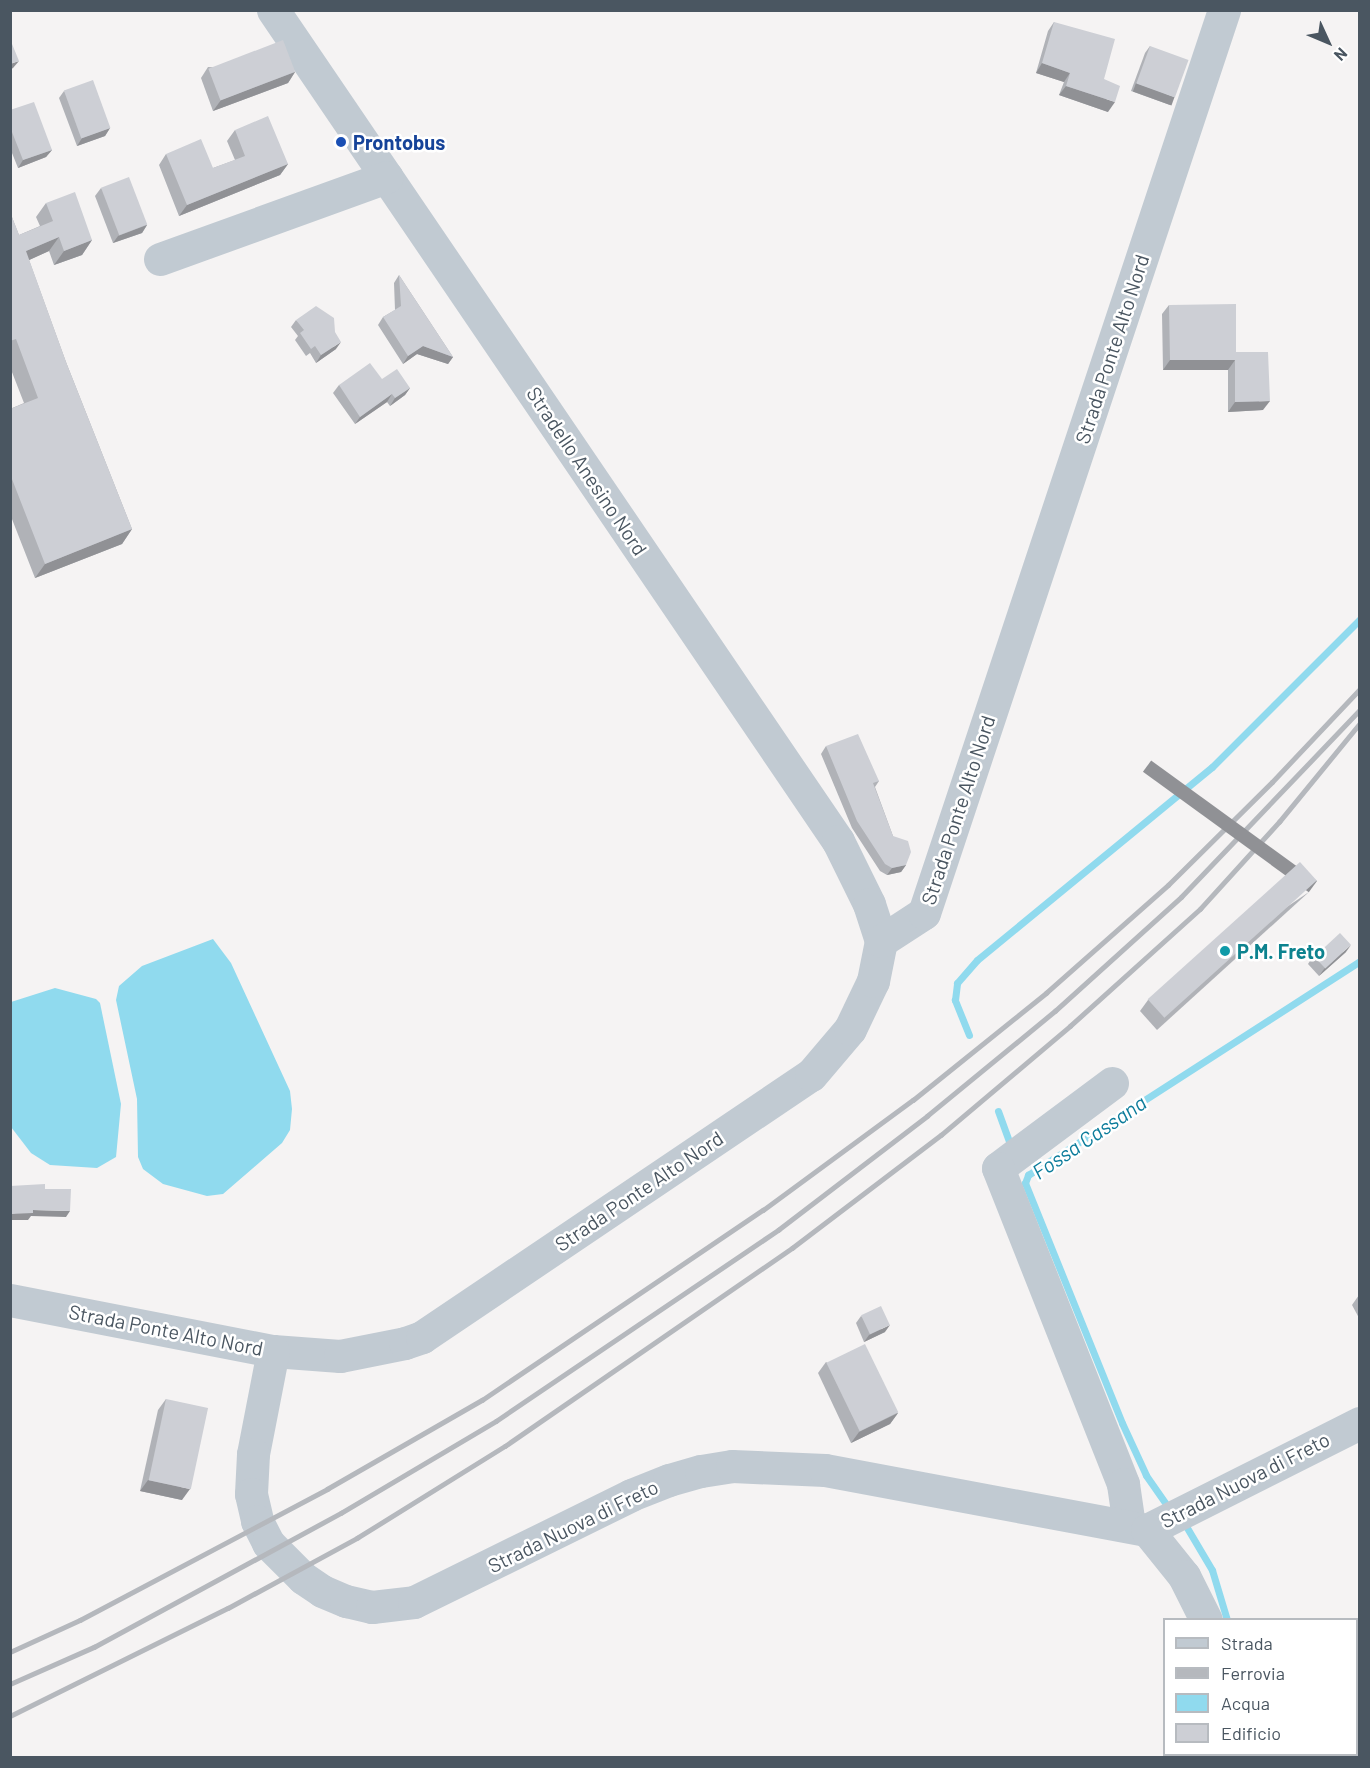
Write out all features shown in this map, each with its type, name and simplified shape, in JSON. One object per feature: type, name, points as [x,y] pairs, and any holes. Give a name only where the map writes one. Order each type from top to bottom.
[{"type":"street","name":"Stradello Anesino Nord","points":[[273,10],[838,841],[869,904],[881,941]]},
{"type":"street","name":"Strada Ponte Alto Nord","points":[[10,1300],[273,1351],[340,1356],[376,1350],[422,1337],[811,1075],[850,1029],[873,981],[881,941],[924,913],[1224,10]]},
{"type":"street","points":[[160,259],[387,177]]},
{"type":"street","points":[[1112,1083],[998,1168],[1138,1527],[1184,1576],[1205,1618]]},
{"type":"street","name":"Strada Nuova di Freto","points":[[273,1351],[253,1454],[251,1494],[257,1521],[267,1544],[303,1578],[322,1591],[346,1601],[372,1607],[414,1602],[631,1495],[669,1480],[732,1466],[825,1470],[1138,1527],[1359,1423]]},
{"type":"water","points":[[213,939],[231,963],[290,1091],[292,1109],[290,1130],[282,1143],[223,1194],[207,1196],[163,1184],[143,1169],[138,1157],[137,1099],[116,1000],[119,986],[142,966]]},
{"type":"water","points":[[55,988],[96,999],[100,1003],[121,1104],[116,1157],[97,1168],[50,1165],[31,1153],[11,1127],[11,1002]]},
{"type":"building","points":[[1054,22],[1115,39],[1104,79],[1120,86],[1115,102],[1066,86],[1070,73],[1042,63]]},
{"type":"building","points":[[10,39],[19,61],[10,64]]},
{"type":"building","points":[[283,40],[295,72],[220,100],[208,69]]},
{"type":"building","points":[[1150,46],[1189,60],[1175,98],[1136,84]]},
{"type":"building","points":[[93,80],[110,128],[81,139],[64,91]]},
{"type":"building","points":[[34,102],[52,150],[23,160],[10,127],[10,110]]},
{"type":"building","points":[[268,116],[288,164],[187,205],[166,154],[201,139],[213,168],[245,156],[235,130]]},
{"type":"building","points":[[129,177],[147,225],[119,235],[101,188]]},
{"type":"building","points":[[75,192],[92,240],[64,251],[59,237],[26,251],[66,362],[132,529],[45,564],[10,474],[10,409],[38,398],[16,339],[10,341],[10,212],[19,235],[53,221],[46,203]]},
{"type":"building","points":[[399,275],[453,357],[423,346],[408,356],[383,317],[401,306]]},
{"type":"building","points":[[1236,304],[1236,352],[1268,352],[1270,401],[1235,402],[1235,360],[1170,360],[1169,305]]},
{"type":"building","points":[[316,306],[334,318],[335,332],[341,342],[321,355],[315,346],[311,349],[300,333],[304,330],[296,320]]},
{"type":"building","points":[[370,363],[382,379],[397,369],[410,388],[395,398],[392,394],[360,417],[339,385]]},
{"type":"building","points":[[858,734],[879,781],[873,783],[893,836],[908,841],[911,852],[906,865],[892,868],[885,864],[857,821],[826,746]]},
{"type":"building","name":"P.M. Freto","points":[[1300,862],[1317,881],[1164,1018],[1148,999]]},
{"type":"building","points":[[1340,933],[1351,945],[1325,969],[1314,957]]},
{"type":"building","points":[[45,1184],[45,1189],[71,1189],[70,1211],[33,1210],[33,1213],[10,1214],[10,1186]]},
{"type":"building","points":[[881,1306],[890,1325],[870,1334],[861,1315]]},
{"type":"building","points":[[865,1344],[898,1412],[860,1431],[826,1363]]},
{"type":"building","points":[[166,1399],[208,1408],[191,1489],[149,1480]]},
{"type":"waterway","points":[[969,1035],[955,1000],[957,983],[977,960],[1212,767],[1360,619]]},
{"type":"waterway","name":"Fossa Cassana","points":[[1166,1504],[1146,1475],[1122,1423],[1025,1183],[1028,1175],[1360,961]]},
{"type":"waterway","points":[[998,1111],[1011,1147]]},
{"type":"waterway","name":"Fossa Cassana","points":[[1183,1521],[1212,1570],[1226,1618]]},
{"type":"railway","points":[[10,1652],[80,1620],[327,1489],[482,1400],[763,1210],[913,1100],[1046,993],[1168,885],[1272,782],[1360,689]]},
{"type":"railway","points":[[10,1684],[94,1647],[341,1513],[496,1421],[778,1230],[927,1116],[1055,1011],[1181,897],[1360,710]]},
{"type":"railway","points":[[10,1716],[228,1608],[357,1538],[505,1446],[792,1248],[941,1135],[1070,1026],[1200,909],[1279,822],[1360,723]]},
{"type":"place","name":"Prontobus","points":[[341,142]]},
{"type":"place","name":"P.M. Freto","points":[[1225,951]]}]
